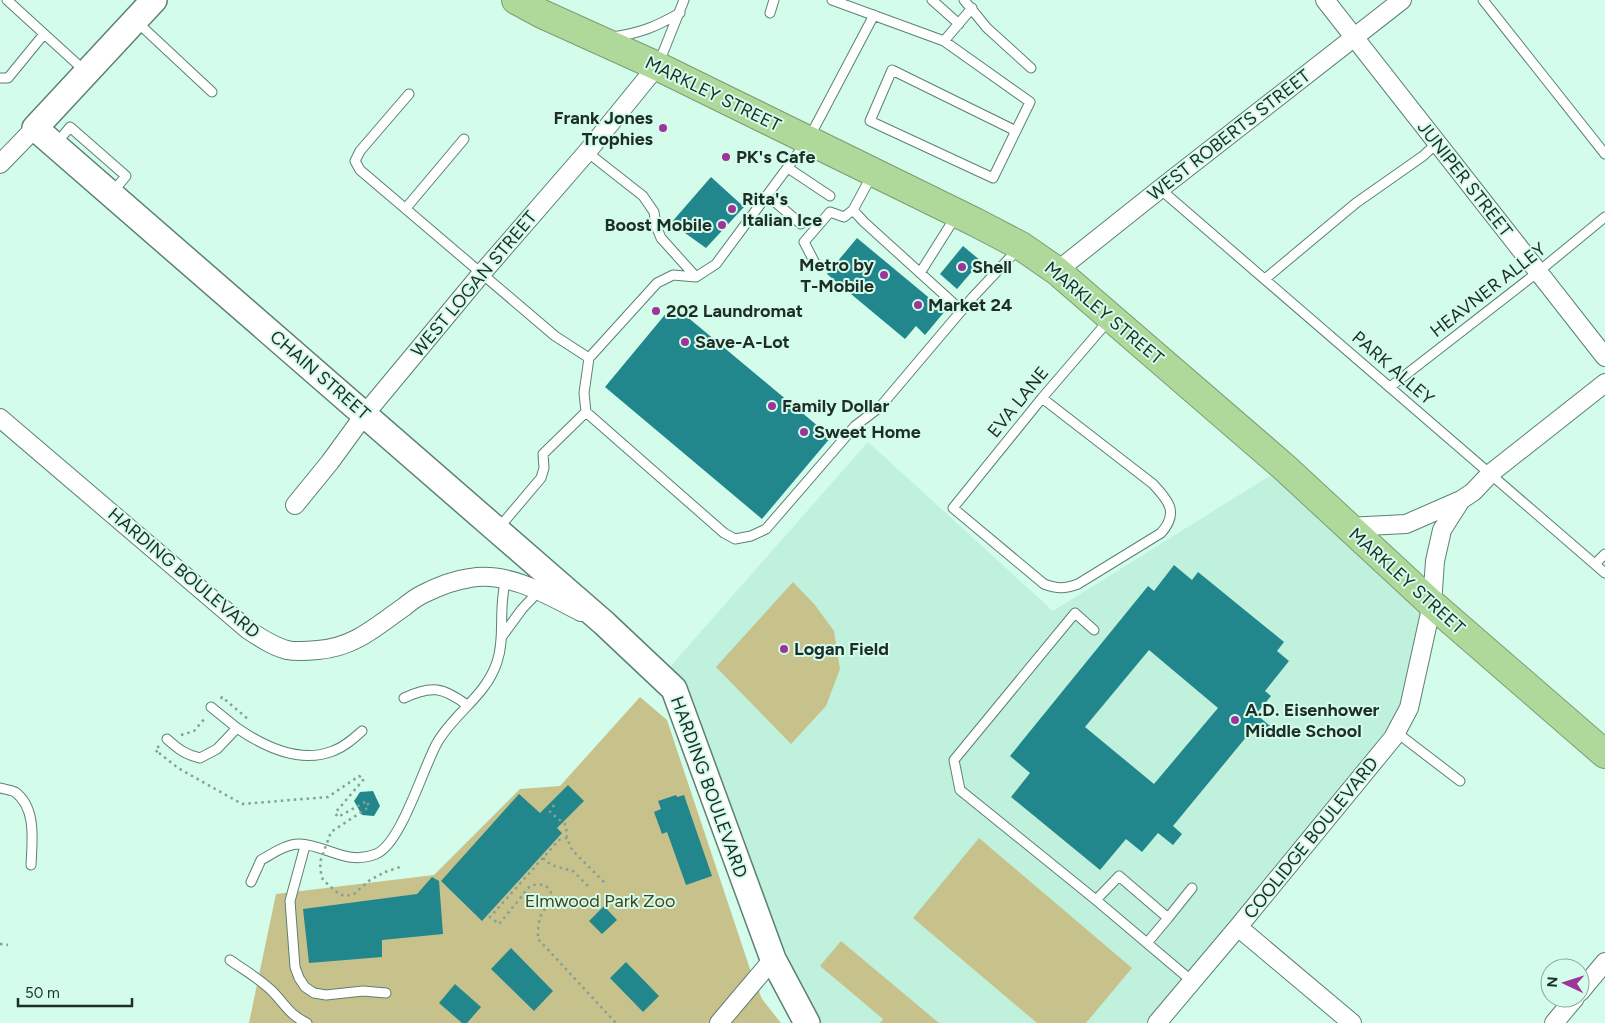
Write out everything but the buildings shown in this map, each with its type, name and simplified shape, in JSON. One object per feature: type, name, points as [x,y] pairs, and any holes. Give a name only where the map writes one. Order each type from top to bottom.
[{"type":"highway","name":"MARKLEY STREET","points":[[516,0],[657,66],[958,213],[1020,246],[1057,271],[1284,467],[1432,604],[1605,754]]},
{"type":"street","points":[[0,164],[154,0]]},
{"type":"street","name":"JUNIPER STREET","points":[[1325,0],[1605,357]]},
{"type":"street","name":"WEST ROBERTS STREET","points":[[1057,271],[1402,0]]},
{"type":"street","name":"WEST LOGAN STREET","points":[[295,505],[330,462],[365,414],[482,273],[587,152],[657,66]]},
{"type":"street","name":"CHAIN STREET","points":[[35,128],[604,623]]},
{"type":"street","points":[[1347,527],[1406,524],[1461,500],[1473,492],[1491,473],[1605,383]]},
{"type":"street","name":"HARDING BOULEVARD","points":[[0,418],[247,629],[267,642],[287,650],[329,649],[348,644],[366,634],[422,594],[470,578],[496,577],[539,591],[604,623],[674,689],[773,959],[807,1023]]},
{"type":"street","name":"COOLIDGE BOULEVARD","points":[[1158,1023],[1393,738],[1409,708],[1432,604],[1435,561],[1442,530],[1461,500]]},
{"type":"street","points":[[1238,927],[1345,1021]]},
{"type":"street","points":[[719,1023],[773,959]]},
{"type":"street","points":[[1590,980],[1605,962]]},
{"type":"street","points":[[1554,1023],[1567,1008]]},
{"type":"lane","points":[[7,0],[87,72]]},
{"type":"lane","points":[[657,66],[684,0]]},
{"type":"lane","points":[[770,13],[774,0]]},
{"type":"lane","points":[[832,0],[944,41],[1030,102],[1016,131],[993,178],[870,121],[892,70],[1016,131]]},
{"type":"lane","points":[[932,0],[959,24]]},
{"type":"lane","points":[[964,0],[987,28],[1031,68]]},
{"type":"lane","points":[[1483,0],[1605,154]]},
{"type":"lane","points":[[944,41],[972,8]]},
{"type":"lane","points":[[598,39],[635,34],[653,28],[680,13]]},
{"type":"lane","points":[[874,15],[808,140],[716,264],[696,276],[673,275],[657,283],[589,358],[584,393],[586,412],[724,533],[736,539],[751,536],[766,529],[855,426],[880,407],[961,310],[1020,246]]},
{"type":"lane","points":[[135,20],[212,92]]},
{"type":"lane","points":[[0,78],[8,78],[44,34]]},
{"type":"lane","points":[[409,94],[360,151],[355,161],[360,170],[555,336],[589,358]]},
{"type":"lane","points":[[406,208],[464,139]]},
{"type":"lane","points":[[1264,279],[1356,203],[1423,156],[1437,143]]},
{"type":"lane","points":[[587,152],[643,196],[654,212],[656,226],[661,238],[696,276]]},
{"type":"lane","points":[[788,168],[830,196]]},
{"type":"lane","points":[[816,265],[804,242],[830,212],[844,217],[853,210],[874,172]]},
{"type":"lane","name":"PARK ALLEY","points":[[1160,189],[1605,573]]},
{"type":"lane","points":[[768,196],[801,224]]},
{"type":"lane","points":[[853,210],[961,310]]},
{"type":"lane","points":[[920,273],[958,213]]},
{"type":"lane","name":"HEAVNER ALLEY","points":[[1390,386],[1538,272],[1605,217]]},
{"type":"lane","name":"EVA LANE","points":[[1042,398],[1153,484],[1163,495],[1169,506],[1171,516],[1169,525],[1161,533],[1078,584],[1066,589],[1044,584],[953,508],[1042,398],[1111,317]]},
{"type":"lane","points":[[498,530],[541,478],[544,468],[544,454],[586,412]]},
{"type":"lane","points":[[1595,564],[1605,554]]},
{"type":"lane","points":[[252,882],[261,860],[298,844],[354,859],[379,853],[394,837],[438,742],[467,705],[485,688],[497,662],[502,636],[505,580]]},
{"type":"lane","points":[[502,636],[522,609],[539,591]]},
{"type":"lane","points":[[1094,630],[1075,614],[954,760],[960,790],[1096,900],[1192,982]]},
{"type":"lane","points":[[404,698],[431,688],[455,696],[467,705]]},
{"type":"lane","points":[[212,708],[247,735],[279,750],[296,754],[315,755],[332,752],[346,745],[362,731]]},
{"type":"lane","points":[[167,739],[188,756],[200,758],[217,749],[237,728]]},
{"type":"lane","points":[[1396,732],[1460,781]]},
{"type":"lane","points":[[0,788],[15,792],[28,808],[32,837],[31,865]]},
{"type":"lane","points":[[305,846],[290,901],[295,967],[299,978],[305,988],[314,993],[326,995],[362,991],[386,993]]},
{"type":"lane","points":[[1096,900],[1119,876],[1168,918]]},
{"type":"lane","points":[[1147,943],[1192,888]]},
{"type":"lane","points":[[230,960],[263,982],[288,1011],[299,1020],[307,1023]]},
{"type":"path","points":[[247,735],[250,721],[222,697],[194,731],[167,739],[154,750],[178,768],[242,804],[328,797],[359,776],[364,779],[335,813],[338,817],[367,801],[369,807],[331,832],[320,862],[323,880],[339,894],[345,896],[354,894],[370,880],[385,872],[400,867]]},
{"type":"path","points":[[554,805],[550,812],[566,826],[567,838],[572,850],[607,885]]},
{"type":"path","points":[[567,838],[559,840],[490,917],[499,924],[530,886],[541,884],[546,886],[551,893],[551,898],[540,917],[538,938],[616,1023]]},
{"type":"path","points":[[543,858],[551,865],[573,871],[590,888]]},
{"type":"path","points":[[0,944],[8,945]]},
{"type":"shaded area","points":[[868,442],[1053,611],[1284,467],[1432,604],[1409,708],[1157,1023],[807,1023],[661,677]]},
{"type":"green space","name":"Logan Field","points":[[793,582],[815,605],[834,631],[840,669],[826,706],[791,744],[716,667]]},
{"type":"green space","name":"Elmwood Park Zoo","points":[[640,697],[667,720],[750,969],[762,999],[781,1023],[249,1023],[276,894],[434,875],[520,789],[560,786]]},
{"type":"green space","points":[[979,838],[1132,968],[1086,1023],[1037,1023],[913,918]]},
{"type":"green space","points":[[841,941],[939,1023],[880,1023],[883,1019],[820,966]]},
{"type":"place","name":"Frank Jones Trophies","points":[[663,128]]},
{"type":"place","name":"PK's Cafe","points":[[726,157]]},
{"type":"place","name":"Rita's Italian Ice","points":[[732,209]]},
{"type":"place","name":"Boost Mobile","points":[[722,225]]},
{"type":"place","name":"Shell","points":[[962,267]]},
{"type":"place","name":"Metro by T-Mobile","points":[[884,275]]},
{"type":"place","name":"Market 24","points":[[918,305]]},
{"type":"place","name":"202 Laundromat","points":[[656,311]]},
{"type":"place","name":"Save-A-Lot","points":[[685,342]]},
{"type":"place","name":"Family Dollar","points":[[772,406]]},
{"type":"place","name":"Sweet Home","points":[[804,432]]},
{"type":"place","name":"Logan Field","points":[[784,649]]},
{"type":"place","name":"A.D. Eisenhower Middle School","points":[[1235,720]]}]
